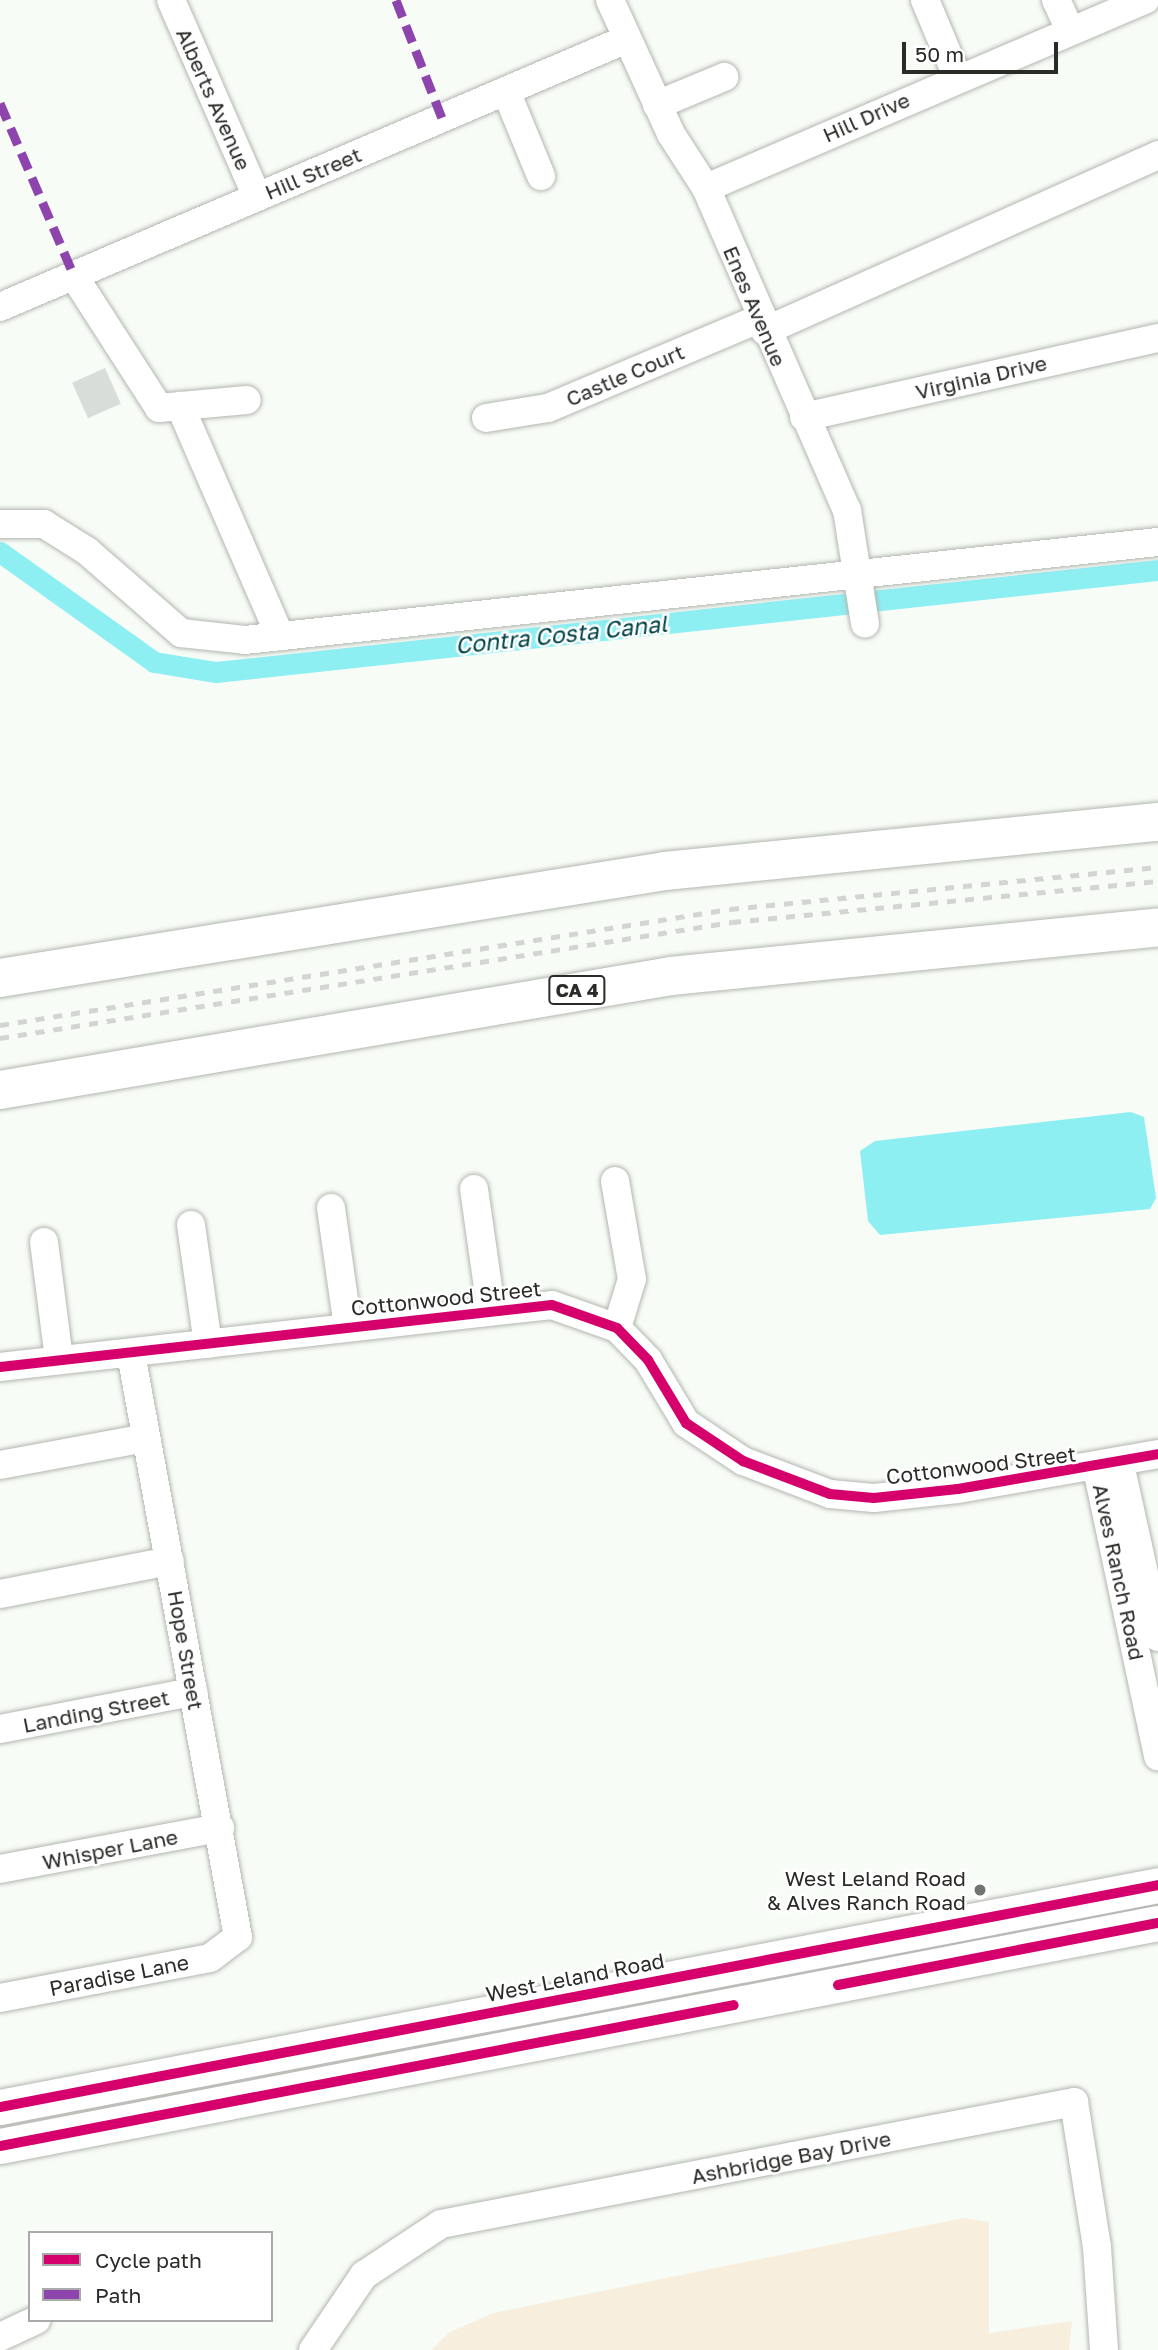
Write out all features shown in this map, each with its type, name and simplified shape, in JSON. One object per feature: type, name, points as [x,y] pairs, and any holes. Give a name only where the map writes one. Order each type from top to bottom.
[{"type":"highway","points":[[0,978],[665,871],[1158,822]]},
{"type":"highway","name":"CA 4","points":[[0,1090],[671,976],[1158,927]]},
{"type":"main road","name":"West Leland Road","points":[[0,2107],[1158,1885]]},
{"type":"main road","points":[[0,2147],[1158,1923]]},
{"type":"main road","points":[[0,2128],[74,2114],[132,2121]]},
{"type":"street","name":"Alberts Avenue","points":[[171,0],[257,197]]},
{"type":"street","name":"Enes Avenue","points":[[610,0],[657,104],[706,188],[762,325],[847,510],[860,572],[865,624]]},
{"type":"street","points":[[925,0],[957,76]]},
{"type":"street","points":[[1056,0],[1070,30]]},
{"type":"street","name":"Hill Drive","points":[[706,188],[957,76],[1145,0]]},
{"type":"street","name":"Hill Street","points":[[0,307],[626,39]]},
{"type":"street","points":[[657,104],[724,77]]},
{"type":"street","points":[[506,91],[541,176]]},
{"type":"street","name":"Castle Court","points":[[486,418],[548,408],[762,325],[1158,155]]},
{"type":"street","points":[[74,276],[159,408],[247,400]]},
{"type":"street","name":"Virginia Drive","points":[[804,417],[1158,338]]},
{"type":"street","points":[[180,406],[280,636]]},
{"type":"street","points":[[0,524],[44,524],[87,551],[181,633],[245,640],[1158,542]]},
{"type":"street","points":[[615,1181],[632,1279],[617,1328]]},
{"type":"street","points":[[474,1189],[491,1310]]},
{"type":"street","points":[[331,1208],[348,1327]]},
{"type":"street","points":[[191,1225],[208,1344]]},
{"type":"street","points":[[44,1242],[59,1359]]},
{"type":"street","name":"Cottonwood Street","points":[[0,1367],[552,1305],[617,1328],[649,1360],[686,1423],[743,1461],[830,1494],[874,1498],[1108,1466],[1158,1454]]},
{"type":"street","name":"Hope Street","points":[[131,1354],[238,1921],[234,1945]]},
{"type":"street","points":[[0,1465],[146,1438]]},
{"type":"street","name":"Alves Ranch Road","points":[[1108,1466],[1158,1637]]},
{"type":"street","name":"Alves Ranch Road","points":[[1108,1466],[1158,1757]]},
{"type":"street","points":[[0,1594],[170,1561]]},
{"type":"street","name":"Landing Street","points":[[0,1729],[193,1692]]},
{"type":"street","name":"Whisper Lane","points":[[0,1869],[220,1828]]},
{"type":"street","name":"Paradise Lane","points":[[0,1998],[210,1958],[234,1945]]},
{"type":"street","name":"Ashbridge Bay Drive","points":[[313,2350],[364,2275],[441,2224],[1074,2102],[1097,2246],[1104,2350]]},
{"type":"street","points":[[0,2337],[32,2322]]},
{"type":"shaded area","points":[[963,2218],[989,2222],[989,2333],[1072,2321],[1069,2350],[431,2350],[450,2332],[493,2313]]},
{"type":"water","points":[[1131,1112],[1144,1117],[1156,1198],[1150,1209],[880,1235],[868,1221],[860,1151],[875,1141]]},
{"type":"building","points":[[105,368],[121,404],[88,418],[72,383]]},
{"type":"waterway","name":"Contra Costa Canal","points":[[0,552],[154,662],[216,672],[1158,570]]},
{"type":"railway","points":[[0,1025],[730,909],[1158,867]]},
{"type":"railway","points":[[0,1038],[732,922],[1158,881]]},
{"type":"marked path","points":[[396,0],[442,118]]},
{"type":"marked path","points":[[0,103],[74,276]]},
{"type":"cycle path","points":[[0,1367],[552,1305],[617,1328],[648,1360],[686,1423],[743,1461],[830,1494],[874,1498],[958,1489],[1158,1454]]},
{"type":"cycle path","points":[[0,2107],[1158,1885]]},
{"type":"cycle path","points":[[838,1985],[1158,1923]]},
{"type":"cycle path","points":[[0,2146],[734,2005]]},
{"type":"place","name":"West Leland Road & Alves Ranch Road","points":[[980,1890]]}]
